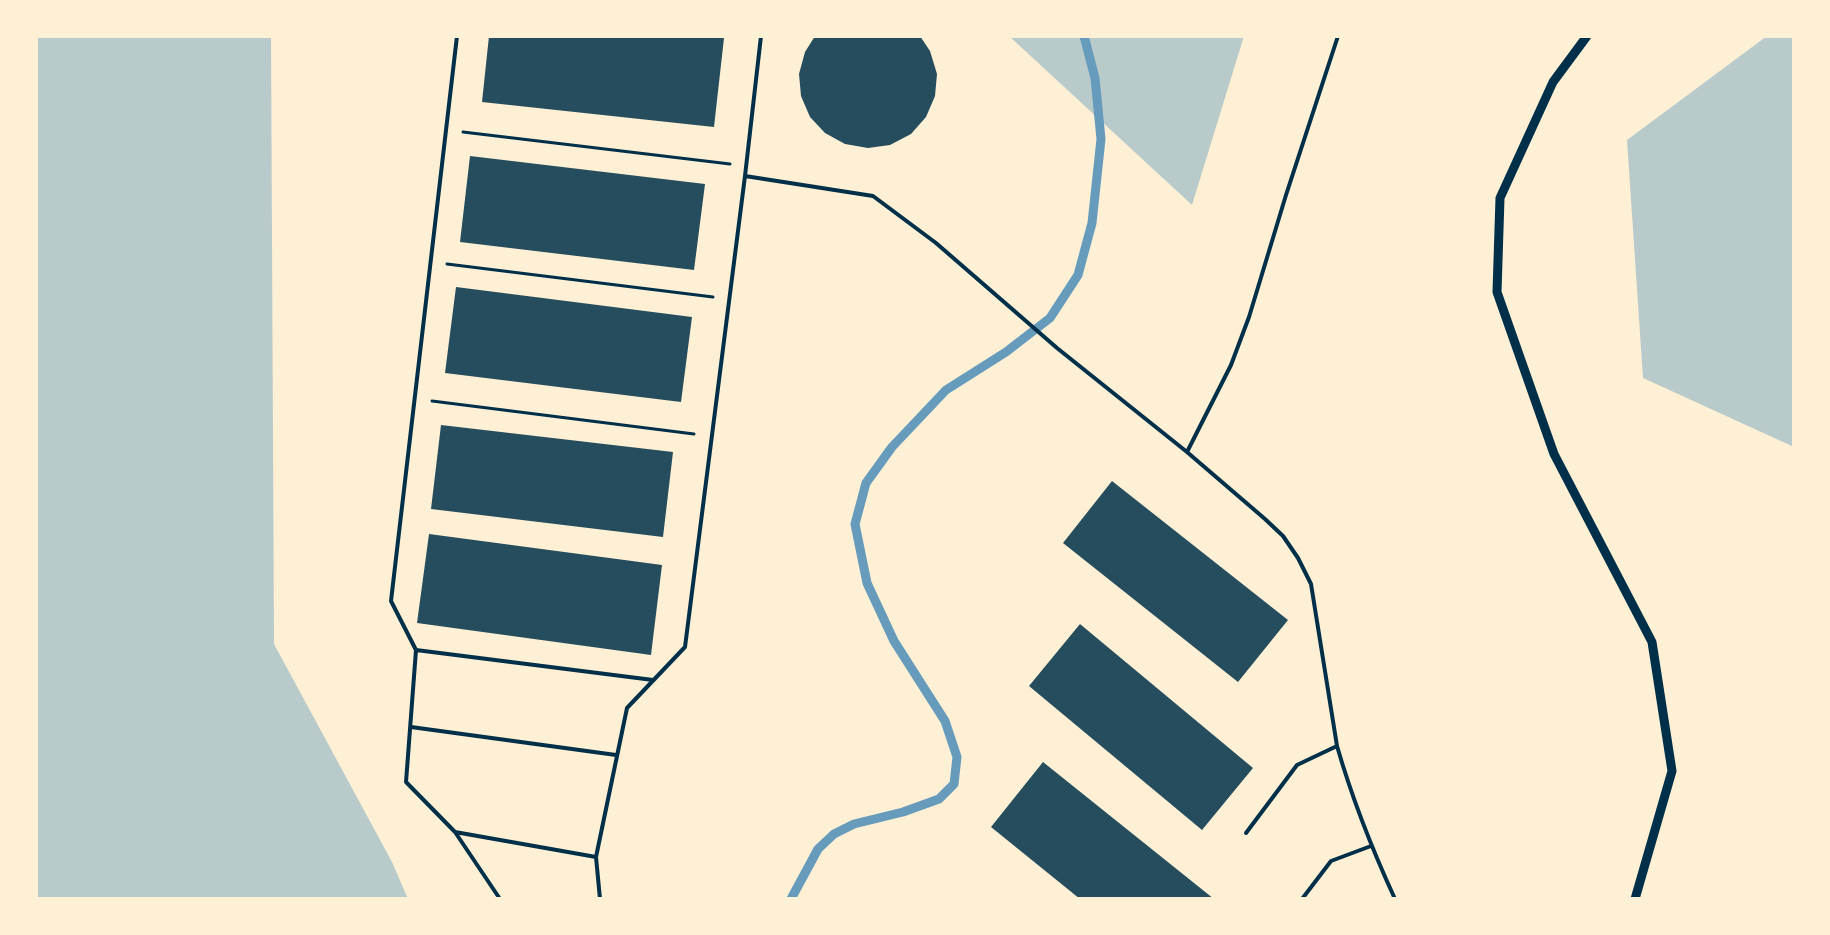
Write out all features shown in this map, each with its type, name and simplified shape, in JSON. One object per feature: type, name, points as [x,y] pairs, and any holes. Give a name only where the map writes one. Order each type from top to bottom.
[{"type":"street","points":[[1587,36],[1552,82],[1500,198],[1497,292],[1554,454],[1652,642],[1672,771],[1635,899]]},
{"type":"lane","points":[[457,36],[391,601],[416,650],[406,782],[455,832],[500,899]]},
{"type":"lane","points":[[600,899],[596,857],[627,708],[685,647],[761,36]]},
{"type":"lane","points":[[1187,452],[1231,365],[1243,333],[1338,36]]},
{"type":"lane","points":[[744,176],[873,196],[936,243],[1057,348],[1187,452],[1283,536],[1298,558],[1310,584],[1337,746],[1371,846],[1394,899]]},
{"type":"lane","points":[[416,650],[653,680]]},
{"type":"lane","points":[[411,727],[616,755]]},
{"type":"lane","points":[[1246,833],[1297,765],[1337,746]]},
{"type":"lane","points":[[455,832],[596,857]]},
{"type":"lane","points":[[1302,899],[1330,861],[1371,846]]},
{"type":"path","points":[[446,130],[745,166]]},
{"type":"path","points":[[430,262],[729,298]]},
{"type":"path","points":[[414,399],[712,436]]},
{"type":"shaded area","points":[[36,36],[271,36],[274,644],[392,862],[408,899],[36,899]]},
{"type":"shaded area","points":[[1009,36],[1244,36],[1192,205]]},
{"type":"shaded area","points":[[1767,36],[1794,36],[1794,447],[1643,378],[1627,140]]},
{"type":"building","points":[[489,36],[724,38],[714,127],[482,102]]},
{"type":"building","points":[[815,36],[920,36],[930,51],[937,74],[935,96],[926,117],[911,134],[890,145],[868,148],[845,144],[825,133],[810,117],[801,96],[799,74],[805,52]]},
{"type":"building","points":[[470,156],[705,184],[694,270],[460,242]]},
{"type":"building","points":[[456,287],[692,317],[681,402],[445,373]]},
{"type":"building","points":[[441,425],[673,452],[663,537],[431,509]]},
{"type":"building","points":[[1112,481],[1288,620],[1238,682],[1063,543]]},
{"type":"building","points":[[429,534],[662,565],[651,655],[417,623]]},
{"type":"building","points":[[1080,624],[1253,768],[1202,830],[1029,686]]},
{"type":"building","points":[[1043,762],[1214,899],[1080,899],[991,827]]},
{"type":"waterway","points":[[791,899],[818,849],[834,834],[854,824],[903,812],[939,799],[954,784],[957,757],[945,721],[894,641],[867,583],[855,524],[866,483],[892,447],[946,390],[1006,352],[1050,318],[1078,275],[1092,223],[1101,139],[1095,78],[1084,36]]}]
